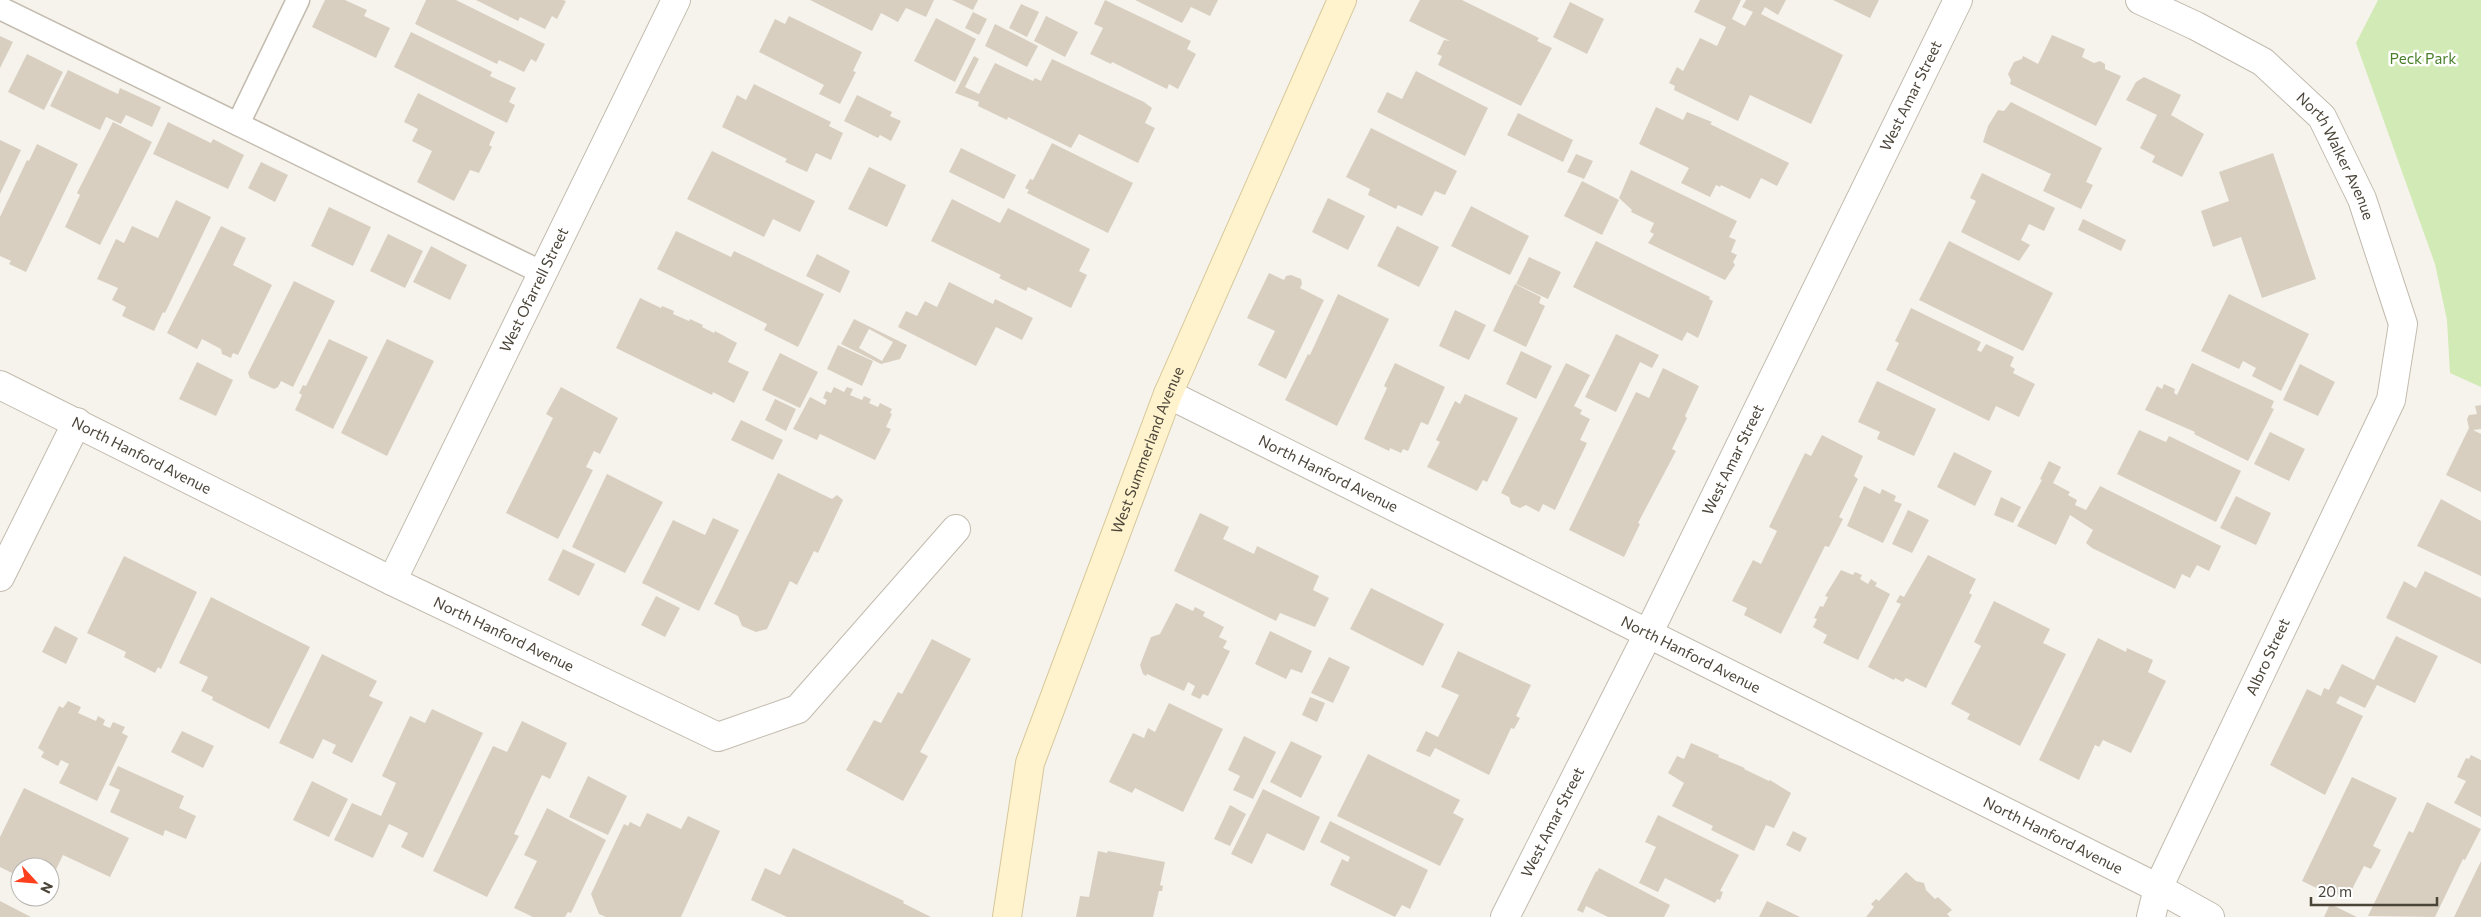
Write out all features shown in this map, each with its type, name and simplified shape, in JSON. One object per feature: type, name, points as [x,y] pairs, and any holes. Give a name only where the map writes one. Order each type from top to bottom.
[{"type":"main road","name":"West Summerland Avenue","points":[[1007,917],[1030,762],[1168,394],[1342,0]]},
{"type":"street","name":"West Ofarrell Street","points":[[392,581],[676,0]]},
{"type":"street","name":"West Amar Street","points":[[1505,917],[1648,634],[1958,0]]},
{"type":"street","name":"North Walker Avenue","points":[[2140,0],[2196,26],[2263,62],[2322,117],[2362,199],[2403,324],[2391,400]]},
{"type":"street","name":"North Hanford Avenue","points":[[0,385],[392,581],[718,737],[798,709],[956,529]]},
{"type":"street","name":"North Hanford Avenue","points":[[1168,394],[2158,888],[2210,917]]},
{"type":"street","name":"Albro Street","points":[[2151,917],[2158,888],[2391,400]]},
{"type":"street","points":[[0,577],[77,422]]},
{"type":"lane","points":[[238,124],[298,0]]},
{"type":"lane","points":[[0,8],[542,273]]},
{"type":"green space","name":"Peck Park","points":[[2378,0],[2481,0],[2481,387],[2450,373],[2447,320],[2435,264],[2356,43]]},
{"type":"building","points":[[325,0],[345,0],[367,10],[364,16],[390,28],[376,58],[312,27]]},
{"type":"building","points":[[426,0],[456,0],[545,44],[536,62],[531,59],[524,72],[499,60],[497,64],[415,24]]},
{"type":"building","points":[[476,0],[566,1],[557,19],[552,16],[545,29],[520,17],[518,21]]},
{"type":"building","points":[[810,0],[934,0],[926,17],[906,8],[898,22],[881,13],[872,31]]},
{"type":"building","points":[[952,0],[978,0],[973,10]]},
{"type":"building","points":[[1105,0],[1191,41],[1187,49],[1196,54],[1178,89],[1169,84],[1167,89],[1112,62],[1111,64],[1090,54],[1103,28],[1094,24]]},
{"type":"building","points":[[1135,0],[1218,0],[1210,16],[1191,7],[1182,23]]},
{"type":"building","points":[[1420,0],[1462,0],[1539,38],[1537,41],[1552,48],[1521,106],[1438,65],[1442,56],[1437,54],[1444,40],[1450,41],[1409,21]]},
{"type":"building","points":[[1700,0],[1741,0],[1732,19],[1745,26],[1753,12],[1742,7],[1746,0],[1786,0],[1778,15],[1765,7],[1761,14],[1843,55],[1811,124],[1750,95],[1738,121],[1674,90],[1675,86],[1669,83],[1677,67],[1683,71],[1700,38],[1717,46],[1726,27],[1694,12]]},
{"type":"building","points":[[1833,0],[1879,0],[1870,18]]},
{"type":"building","points":[[1570,2],[1604,19],[1587,54],[1553,37]]},
{"type":"building","points":[[1021,4],[1039,12],[1027,37],[1009,28]]},
{"type":"building","points":[[973,12],[987,19],[979,35],[965,28]]},
{"type":"building","points":[[789,16],[862,52],[853,71],[856,72],[840,104],[819,94],[824,85],[759,52],[775,19],[785,24]]},
{"type":"building","points":[[1046,16],[1078,32],[1065,57],[1034,41]]},
{"type":"building","points":[[936,18],[976,39],[955,82],[914,61]]},
{"type":"building","points":[[995,24],[1038,46],[1027,67],[985,46]]},
{"type":"building","points":[[411,32],[492,72],[490,76],[516,88],[509,102],[515,105],[507,123],[394,67]]},
{"type":"building","points":[[2052,35],[2085,49],[2082,57],[2094,63],[2100,61],[2105,64],[2105,69],[2121,76],[2096,126],[2010,84],[2011,80],[2008,74],[2014,62],[2022,59],[2023,56],[2038,64]]},
{"type":"building","points":[[0,36],[13,42],[0,68]]},
{"type":"building","points":[[27,54],[63,72],[44,110],[8,92]]},
{"type":"building","points":[[974,56],[979,59],[965,87],[979,94],[995,63],[1033,81],[1035,78],[1041,81],[1052,59],[1144,102],[1152,108],[1145,123],[1155,128],[1138,163],[1079,134],[1071,148],[1008,117],[1007,120],[978,106],[979,102],[955,93]]},
{"type":"building","points":[[68,70],[118,94],[120,88],[161,107],[152,127],[126,115],[121,124],[106,117],[100,130],[50,106]]},
{"type":"building","points":[[1416,71],[1488,108],[1465,156],[1377,112],[1387,92],[1402,99]]},
{"type":"building","points":[[2144,77],[2181,95],[2171,115],[2204,134],[2182,177],[2152,162],[2155,156],[2140,148],[2157,115],[2126,100],[2136,82]]},
{"type":"building","points":[[754,84],[831,122],[829,126],[843,133],[831,160],[816,153],[807,172],[785,162],[787,159],[722,127],[737,95],[746,100]]},
{"type":"building","points":[[418,93],[495,132],[489,145],[492,147],[479,173],[470,170],[454,201],[417,182],[432,151],[412,141],[418,129],[404,122]]},
{"type":"building","points":[[857,95],[892,112],[890,116],[901,121],[891,141],[880,135],[878,138],[844,121]]},
{"type":"building","points":[[2011,102],[2102,148],[2086,182],[2093,185],[2081,209],[2043,191],[2051,174],[1983,142],[1988,126],[1998,110],[2004,111]]},
{"type":"building","points":[[1656,107],[1683,120],[1687,112],[1712,122],[1710,124],[1789,163],[1777,186],[1761,178],[1750,199],[1721,185],[1720,187],[1716,185],[1710,197],[1681,183],[1689,168],[1639,144]]},
{"type":"building","points":[[1518,113],[1573,140],[1563,162],[1507,135]]},
{"type":"building","points":[[113,122],[152,142],[100,245],[65,227],[80,195],[77,193]]},
{"type":"building","points":[[168,122],[211,143],[213,139],[244,155],[228,189],[153,154]]},
{"type":"building","points":[[1371,128],[1457,171],[1445,195],[1435,191],[1422,216],[1398,205],[1396,209],[1368,195],[1370,189],[1346,177]]},
{"type":"building","points":[[0,140],[21,150],[0,194]]},
{"type":"building","points":[[1052,143],[1133,183],[1108,233],[1027,193],[1029,190],[1025,188],[1030,179],[1033,180]]},
{"type":"building","points":[[37,144],[78,164],[26,272],[9,264],[11,261],[0,256],[0,217],[27,160],[29,161]]},
{"type":"building","points":[[961,148],[1016,175],[1004,199],[949,172]]},
{"type":"building","points":[[712,151],[815,201],[800,232],[773,219],[764,237],[687,199]]},
{"type":"building","points":[[2273,153],[2316,279],[2262,298],[2241,237],[2213,247],[2201,211],[2229,201],[2219,172]]},
{"type":"building","points":[[1576,154],[1593,161],[1584,179],[1567,172]]},
{"type":"building","points":[[261,162],[288,175],[275,202],[248,188]]},
{"type":"building","points":[[869,167],[906,185],[887,227],[848,209]]},
{"type":"building","points":[[1631,170],[1737,221],[1729,237],[1736,240],[1731,252],[1737,255],[1733,262],[1735,265],[1725,280],[1648,243],[1654,234],[1650,232],[1654,223],[1631,212],[1632,210],[1619,198]]},
{"type":"building","points":[[1982,173],[2055,208],[2044,231],[2029,224],[2021,240],[2030,245],[2019,261],[1961,232],[1976,201],[1970,198]]},
{"type":"building","points":[[1582,181],[1619,200],[1602,235],[1564,216]]},
{"type":"building","points":[[1328,198],[1365,216],[1348,250],[1312,232]]},
{"type":"building","points":[[952,199],[1000,223],[1008,208],[1090,249],[1079,271],[1087,275],[1071,308],[1028,287],[1026,291],[999,278],[1001,275],[931,241]]},
{"type":"building","points":[[176,200],[211,217],[165,313],[163,312],[154,331],[122,316],[126,307],[112,300],[118,288],[97,279],[116,239],[124,243],[132,226],[158,238]]},
{"type":"building","points":[[1471,206],[1529,236],[1510,275],[1451,246]]},
{"type":"building","points":[[329,207],[371,227],[353,266],[311,246]]},
{"type":"building","points":[[2083,219],[2126,240],[2121,251],[2078,230]]},
{"type":"building","points":[[221,226],[246,238],[233,265],[272,285],[238,355],[233,353],[231,358],[222,354],[221,349],[202,339],[197,349],[167,333]]},
{"type":"building","points":[[1397,226],[1439,247],[1419,287],[1377,266]]},
{"type":"building","points":[[676,231],[731,257],[734,251],[824,294],[798,347],[764,330],[767,324],[657,269]]},
{"type":"building","points":[[388,234],[423,251],[405,288],[370,271]]},
{"type":"building","points":[[1596,241],[1710,297],[1709,299],[1713,301],[1698,338],[1687,332],[1682,341],[1573,287]]},
{"type":"building","points":[[1949,241],[2053,293],[2023,351],[1919,300]]},
{"type":"building","points":[[431,246],[467,265],[450,300],[413,282]]},
{"type":"building","points":[[817,254],[850,271],[840,293],[806,276]]},
{"type":"building","points":[[1529,257],[1561,272],[1548,299],[1516,284]]},
{"type":"building","points":[[1269,273],[1284,280],[1286,276],[1291,275],[1301,279],[1302,284],[1300,288],[1324,300],[1286,379],[1258,365],[1275,331],[1247,318]]},
{"type":"building","points":[[294,281],[335,301],[293,387],[281,381],[278,387],[274,389],[250,378],[248,373]]},
{"type":"building","points":[[949,282],[993,304],[995,299],[1033,318],[1022,340],[996,327],[976,366],[898,327],[906,311],[917,316],[925,301],[937,307]]},
{"type":"building","points":[[1515,284],[1541,297],[1539,303],[1545,306],[1526,347],[1493,331]]},
{"type":"building","points":[[1338,294],[1389,319],[1337,426],[1285,400],[1308,354],[1310,355]]},
{"type":"building","points":[[2229,294],[2309,334],[2281,391],[2252,376],[2256,368],[2243,361],[2239,369],[2201,351]]},
{"type":"building","points":[[640,298],[661,308],[662,306],[674,311],[673,314],[689,321],[690,319],[703,325],[702,327],[714,333],[715,331],[737,343],[728,362],[749,372],[734,403],[713,392],[712,395],[616,348]]},
{"type":"building","points":[[1911,308],[1981,342],[1977,350],[1981,352],[1986,344],[2014,357],[2010,366],[2015,369],[2013,373],[2035,384],[2019,417],[1996,406],[1989,421],[1886,370],[1899,343],[1895,341]]},
{"type":"building","points":[[1455,310],[1486,325],[1469,360],[1439,346]]},
{"type":"building","points":[[854,319],[907,345],[900,359],[881,364],[841,344]],"holes":[[[869,329],[893,342],[882,361],[859,348]]]},
{"type":"building","points":[[1616,334],[1659,355],[1652,368],[1640,362],[1616,412],[1585,397]]},
{"type":"building","points":[[329,339],[368,357],[333,429],[295,410],[302,395],[299,393],[303,385],[306,386]]},
{"type":"building","points":[[387,339],[434,361],[387,456],[341,433]]},
{"type":"building","points":[[838,345],[873,361],[862,386],[827,369]]},
{"type":"building","points":[[1521,351],[1552,366],[1536,399],[1506,384]]},
{"type":"building","points":[[780,353],[818,372],[800,408],[762,390]]},
{"type":"building","points":[[197,362],[233,380],[216,416],[179,399]]},
{"type":"building","points":[[1395,363],[1445,387],[1428,425],[1421,422],[1408,451],[1403,449],[1401,453],[1390,448],[1389,451],[1364,439],[1387,388],[1384,386]]},
{"type":"building","points":[[1566,363],[1590,375],[1574,406],[1582,410],[1580,414],[1590,419],[1580,440],[1587,443],[1555,510],[1543,504],[1539,512],[1526,505],[1520,508],[1511,504],[1509,497],[1501,493]]},
{"type":"building","points":[[2192,363],[2274,401],[2271,408],[2274,409],[2248,461],[2194,434],[2195,432],[2145,410],[2157,386],[2162,389],[2164,384],[2175,389],[2174,393],[2177,395]]},
{"type":"building","points":[[2300,364],[2335,382],[2318,416],[2283,400]]},
{"type":"building","points":[[1663,368],[1699,386],[1685,416],[1687,418],[1672,449],[1676,451],[1638,523],[1640,524],[1624,557],[1569,530],[1636,392],[1649,398]]},
{"type":"building","points":[[1877,381],[1936,409],[1914,456],[1877,439],[1880,432],[1858,422]]},
{"type":"building","points":[[561,387],[618,418],[600,454],[594,451],[586,467],[593,470],[558,539],[506,513],[553,418],[546,414]]},
{"type":"building","points":[[834,387],[844,392],[847,387],[853,389],[850,395],[862,400],[864,396],[871,399],[869,403],[878,407],[880,403],[892,409],[890,413],[892,414],[886,427],[891,429],[875,460],[820,434],[817,440],[793,429],[810,397],[825,405],[827,400],[823,398],[826,391],[831,393]]},
{"type":"building","points":[[1465,394],[1518,418],[1487,482],[1483,480],[1477,491],[1427,467],[1440,442],[1436,440],[1455,401],[1460,404]]},
{"type":"building","points":[[775,399],[796,409],[786,431],[765,420]]},
{"type":"building","points":[[2481,405],[2481,429],[2473,430],[2481,434],[2481,492],[2446,475],[2469,428],[2467,419],[2469,415],[2477,414],[2475,406]]},
{"type":"building","points":[[741,420],[783,440],[773,460],[731,440]]},
{"type":"building","points":[[2139,430],[2166,442],[2169,436],[2241,471],[2216,522],[2117,474]]},
{"type":"building","points":[[2270,432],[2305,449],[2289,481],[2254,464]]},
{"type":"building","points":[[1822,435],[1863,456],[1854,476],[1858,479],[1839,517],[1843,519],[1829,547],[1825,546],[1781,634],[1744,615],[1747,608],[1732,601],[1753,560],[1761,564],[1777,531],[1769,527],[1805,453],[1811,456]]},
{"type":"building","points":[[1954,452],[1992,471],[1975,506],[1937,487]]},
{"type":"building","points":[[2049,461],[2061,467],[2053,483],[2070,492],[2068,495],[2077,500],[2075,505],[2086,510],[2100,486],[2221,546],[2209,571],[2197,565],[2190,578],[2182,574],[2175,589],[2092,548],[2086,543],[2093,530],[2070,515],[2056,545],[2017,526],[2042,480],[2040,479]]},
{"type":"building","points":[[778,473],[832,499],[837,495],[843,500],[818,553],[814,551],[797,585],[790,581],[767,629],[756,632],[742,626],[738,616],[714,604]]},
{"type":"building","points":[[607,474],[663,502],[625,573],[572,547]]},
{"type":"building","points":[[1864,486],[1880,494],[1882,489],[1896,496],[1894,501],[1902,504],[1883,543],[1847,526]]},
{"type":"building","points":[[2236,496],[2271,513],[2256,545],[2220,528]]},
{"type":"building","points":[[2001,497],[2021,507],[2013,523],[1994,515]]},
{"type":"building","points":[[2441,499],[2481,521],[2481,576],[2417,546]]},
{"type":"building","points":[[1908,510],[1929,520],[1912,553],[1892,544]]},
{"type":"building","points":[[1200,513],[1229,527],[1223,539],[1254,554],[1257,546],[1319,576],[1313,590],[1329,598],[1315,627],[1280,613],[1276,621],[1174,571]]},
{"type":"building","points":[[713,518],[739,530],[699,611],[642,583],[673,520],[705,535]]},
{"type":"building","points":[[563,549],[595,564],[579,596],[548,580]]},
{"type":"building","points":[[1928,555],[1976,579],[1969,593],[1972,595],[1926,688],[1906,678],[1903,682],[1895,678],[1894,680],[1868,667],[1901,604],[1896,602],[1900,595],[1904,597]]},
{"type":"building","points":[[124,556],[197,592],[161,669],[158,667],[155,673],[124,657],[126,652],[87,633]]},
{"type":"building","points":[[1841,570],[1853,575],[1855,572],[1862,575],[1860,579],[1868,584],[1871,579],[1877,583],[1875,586],[1890,594],[1858,660],[1823,643],[1827,635],[1813,627],[1817,619],[1814,618],[1820,606],[1823,607],[1828,597],[1825,596]]},
{"type":"building","points":[[2425,571],[2481,598],[2481,664],[2386,618],[2404,581],[2416,588]]},
{"type":"building","points":[[1371,588],[1444,624],[1423,666],[1350,629]]},
{"type":"building","points":[[656,596],[680,608],[665,637],[641,625]]},
{"type":"building","points":[[211,597],[310,647],[269,729],[212,700],[213,697],[201,691],[208,677],[179,663]]},
{"type":"building","points":[[1994,601],[2050,629],[2043,643],[2066,654],[2020,746],[1967,719],[1970,714],[1951,704],[1981,646],[1974,642]]},
{"type":"building","points":[[1176,603],[1193,611],[1195,607],[1205,612],[1203,616],[1224,627],[1219,637],[1227,641],[1223,648],[1230,651],[1208,696],[1203,694],[1200,699],[1191,695],[1195,686],[1188,682],[1184,691],[1147,674],[1146,676],[1143,674],[1140,665],[1151,637],[1160,634]]},
{"type":"building","points":[[55,626],[78,638],[66,664],[42,652]]},
{"type":"building","points":[[1270,631],[1312,651],[1302,673],[1291,669],[1286,679],[1255,664]]},
{"type":"building","points":[[2396,636],[2438,656],[2415,703],[2377,685],[2365,708],[2340,696],[2336,703],[2363,716],[2325,795],[2270,765],[2307,689],[2321,696],[2324,688],[2329,690],[2342,664],[2374,680]]},
{"type":"building","points":[[2098,638],[2126,652],[2127,648],[2153,660],[2148,672],[2166,681],[2131,753],[2103,740],[2099,747],[2095,745],[2079,780],[2039,760]]},
{"type":"building","points":[[932,639],[971,659],[920,752],[928,756],[903,801],[846,770],[874,720],[881,723],[898,692],[902,694]]},
{"type":"building","points":[[1458,651],[1531,685],[1516,716],[1520,718],[1514,729],[1511,728],[1489,775],[1435,748],[1430,757],[1416,751],[1426,731],[1438,737],[1459,695],[1441,687]]},
{"type":"building","points":[[322,654],[377,681],[369,696],[383,702],[352,763],[332,753],[336,745],[323,739],[313,759],[279,743]]},
{"type":"building","points":[[1329,657],[1350,667],[1333,703],[1311,693]]},
{"type":"building","points":[[1310,697],[1325,703],[1317,722],[1302,715]]},
{"type":"building","points":[[68,701],[81,707],[78,713],[96,721],[98,716],[105,720],[103,725],[110,728],[113,722],[125,727],[122,733],[128,736],[97,801],[59,783],[69,764],[61,760],[58,766],[41,757],[44,752],[38,748],[59,706],[63,708]]},
{"type":"building","points":[[1169,703],[1223,729],[1183,812],[1135,788],[1132,793],[1109,782],[1133,733],[1144,738],[1148,728],[1155,732]]},
{"type":"building","points":[[432,709],[483,733],[423,858],[401,847],[408,833],[389,824],[373,858],[334,840],[352,803],[381,816],[396,783],[382,776],[410,716],[425,723]]},
{"type":"building","points":[[522,721],[567,743],[550,779],[542,775],[514,834],[519,836],[487,897],[433,871],[493,746],[507,752]]},
{"type":"building","points":[[182,731],[214,746],[203,768],[171,752]]},
{"type":"building","points":[[1244,736],[1276,752],[1253,799],[1233,790],[1240,776],[1228,770]]},
{"type":"building","points":[[1291,741],[1322,756],[1301,798],[1270,782]]},
{"type":"building","points":[[1691,743],[1770,780],[1791,793],[1774,828],[1766,825],[1754,851],[1711,830],[1713,826],[1672,806],[1684,783],[1668,773],[1677,756],[1684,759]]},
{"type":"building","points":[[1368,754],[1460,800],[1453,813],[1464,819],[1440,866],[1337,816]]},
{"type":"building","points":[[2471,755],[2481,760],[2481,817],[2454,803],[2466,781],[2457,777],[2466,758],[2469,759]]},
{"type":"building","points":[[118,766],[184,796],[179,808],[196,816],[186,839],[165,830],[163,836],[110,812],[120,790],[109,785]]},
{"type":"building","points":[[588,776],[627,796],[608,835],[569,817]]},
{"type":"building","points":[[2352,777],[2397,798],[2373,846],[2381,850],[2371,869],[2364,866],[2347,899],[2331,891],[2329,894],[2302,881]]},
{"type":"building","points":[[312,781],[348,799],[329,837],[293,820]]},
{"type":"building","points":[[24,788],[129,838],[110,877],[63,855],[60,861],[60,857],[10,857],[10,872],[0,867],[0,837]]},
{"type":"building","points":[[1263,789],[1320,817],[1304,851],[1267,833],[1252,864],[1231,854]]},
{"type":"building","points":[[2427,802],[2481,829],[2465,860],[2463,859],[2435,917],[2368,916],[2409,831],[2413,833]]},
{"type":"building","points":[[1230,805],[1246,814],[1230,846],[1214,839]]},
{"type":"building","points":[[547,808],[606,840],[571,913],[568,912],[565,917],[533,917],[514,908],[537,861],[524,855]]},
{"type":"building","points":[[647,813],[681,829],[688,816],[720,831],[681,917],[606,917],[599,914],[591,894],[624,824],[628,826],[630,822],[640,827]]},
{"type":"building","points":[[1658,815],[1739,855],[1720,891],[1723,892],[1720,900],[1717,899],[1715,903],[1665,878],[1658,892],[1639,883],[1656,847],[1645,842]]},
{"type":"building","points":[[1330,821],[1428,870],[1410,909],[1402,905],[1395,917],[1330,885],[1342,859],[1348,862],[1350,857],[1320,842]]},
{"type":"building","points":[[1793,831],[1807,838],[1800,852],[1786,845]]},
{"type":"building","points":[[793,848],[904,901],[903,903],[931,917],[787,917],[751,900],[765,868],[780,875]]},
{"type":"building","points":[[1098,851],[1107,853],[1108,851],[1165,862],[1160,885],[1163,886],[1162,891],[1159,891],[1153,917],[1076,917],[1080,896],[1089,897]]},
{"type":"building","points":[[2481,861],[2481,917],[2454,917]]},
{"type":"building","points":[[1599,868],[1670,905],[1664,917],[1608,917],[1586,906],[1583,913],[1577,910]]},
{"type":"building","points":[[1906,872],[1916,881],[1924,883],[1926,890],[1935,899],[1938,897],[1952,910],[1947,914],[1950,917],[1866,917],[1874,907],[1871,904],[1876,899],[1879,901]]},
{"type":"building","points":[[0,901],[31,917],[0,917]]},
{"type":"building","points":[[1767,901],[1800,917],[1759,917]]},
{"type":"building","points":[[2330,904],[2357,917],[2324,917]]}]
